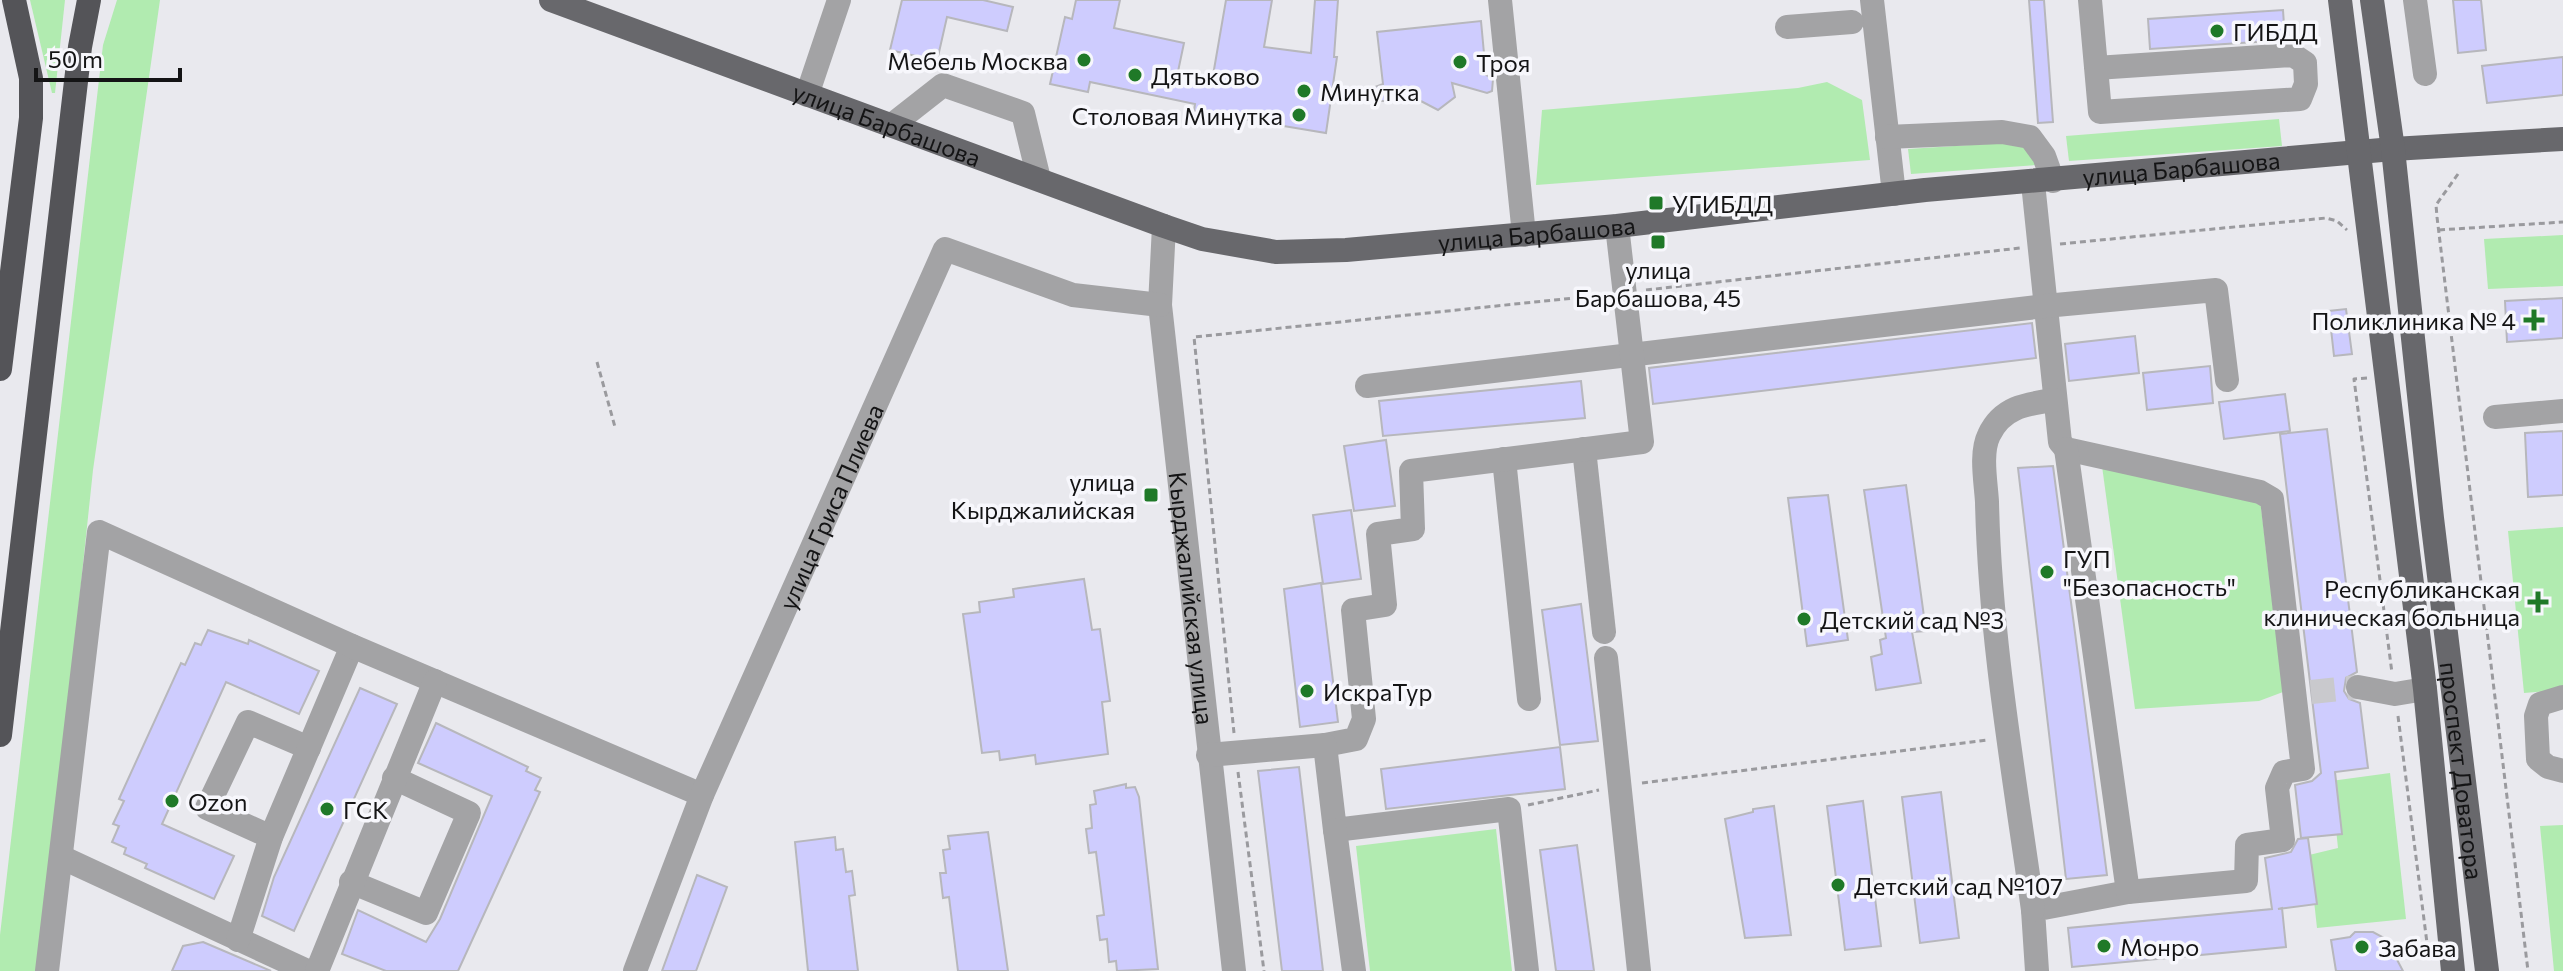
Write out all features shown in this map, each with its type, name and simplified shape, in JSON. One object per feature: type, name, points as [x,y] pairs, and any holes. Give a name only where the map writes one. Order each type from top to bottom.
[{"type":"highway","points":[[0,369],[4,292],[31,118],[31,78],[14,0]]},
{"type":"highway","points":[[0,735],[80,47],[89,0]]},
{"type":"main road","name":"улица Барбашова","points":[[551,0],[1164,226],[1202,239],[1276,252],[1346,250],[1524,235],[1894,194],[2393,149],[2563,139]]},
{"type":"main road","name":"проспект Доватора","points":[[2340,0],[2425,689],[2453,971]]},
{"type":"main road","name":"проспект Доватора","points":[[2372,0],[2393,149],[2432,518],[2487,971]]},
{"type":"street","points":[[807,95],[839,0]]},
{"type":"street","points":[[1500,0],[1524,235]]},
{"type":"street","points":[[1872,0],[1875,48],[1894,194]]},
{"type":"street","points":[[2090,0],[2096,68],[2100,112],[2300,99],[2306,84],[2305,63],[2293,55],[2096,68]]},
{"type":"street","points":[[2415,0],[2425,74]]},
{"type":"street","points":[[1787,27],[1851,11],[1875,48]]},
{"type":"street","points":[[892,125],[943,85],[1023,113],[1039,179]]},
{"type":"street","points":[[1887,137],[2002,132],[2030,137],[2044,156],[2039,246],[2054,400],[2060,442],[2066,449],[2128,892]]},
{"type":"street","name":"Кырджалийская улица","points":[[1164,226],[1160,305],[1234,971]]},
{"type":"street","points":[[1208,755],[1325,745],[1356,739],[1364,719],[1353,610],[1385,605],[1378,534],[1413,529],[1411,471],[1642,442],[1617,226]]},
{"type":"street","name":"улица Гриса Плиева","points":[[635,971],[702,795],[945,249],[1073,295],[1160,305]]},
{"type":"street","points":[[1367,386],[2045,306],[2216,290],[2227,380]]},
{"type":"street","points":[[2037,971],[2033,910],[1989,590],[1987,438],[2000,417],[2017,406],[2054,400]]},
{"type":"street","points":[[2495,417],[2563,411]]},
{"type":"street","points":[[1584,449],[1604,632]]},
{"type":"street","points":[[2033,910],[2128,892],[2246,881],[2247,845],[2283,840],[2277,788],[2284,772],[2303,769],[2303,694],[2272,499],[2260,492],[2066,449]]},
{"type":"street","points":[[1504,459],[1529,699]]},
{"type":"street","points":[[47,971],[99,532],[352,646],[702,795]]},
{"type":"street","points":[[238,940],[271,837],[352,646]]},
{"type":"street","points":[[1606,658],[1639,971]]},
{"type":"street","points":[[317,971],[435,681]]},
{"type":"street","points":[[2358,687],[2395,694],[2425,689]]},
{"type":"street","points":[[2563,697],[2540,704],[2536,716],[2538,759],[2563,771]]},
{"type":"street","points":[[271,837],[207,808],[248,722],[309,748]]},
{"type":"street","points":[[1325,745],[1354,971]]},
{"type":"street","points":[[351,882],[426,913],[469,813],[394,778]]},
{"type":"street","points":[[1335,830],[1509,809],[1527,971]]},
{"type":"street","points":[[61,857],[307,971]]},
{"type":"path","points":[[2458,174],[2436,205],[2528,971]]},
{"type":"path","points":[[1264,971],[1236,752],[1194,337],[2326,218],[2342,225],[2352,242]]},
{"type":"path","points":[[2439,230],[2563,222]]},
{"type":"path","points":[[597,362],[615,427]]},
{"type":"path","points":[[2372,378],[2354,379],[2428,956]]},
{"type":"path","points":[[1509,809],[1620,785],[2009,737]]},
{"type":"green space","points":[[30,0],[65,0],[55,93],[52,93]]},
{"type":"green space","points":[[117,0],[160,0],[93,470],[40,971],[0,971],[0,935],[103,45]]},
{"type":"green space","points":[[1827,82],[1862,100],[1870,160],[1536,185],[1542,110],[1798,88]]},
{"type":"green space","points":[[2279,119],[2282,146],[2069,161],[2066,136]]},
{"type":"green space","points":[[2033,141],[2037,165],[1911,174],[1908,149]]},
{"type":"green space","points":[[2563,235],[2563,286],[2488,289],[2484,239]]},
{"type":"green space","points":[[2102,466],[2260,499],[2283,692],[2259,701],[2135,709]]},
{"type":"green space","points":[[2563,527],[2563,690],[2524,693],[2508,531]]},
{"type":"green space","points":[[2390,773],[2406,919],[2317,928],[2309,855],[2338,848],[2331,781]]},
{"type":"green space","points":[[2563,825],[2563,971],[2554,971],[2540,826]]},
{"type":"green space","points":[[1496,829],[1512,971],[1370,971],[1356,846]]},
{"type":"building","points":[[902,0],[983,0],[1013,7],[1007,31],[947,17],[937,61],[890,50]]},
{"type":"building","points":[[1076,0],[1120,0],[1114,28],[1184,43],[1176,81],[1211,87],[1226,0],[1272,0],[1264,47],[1311,53],[1315,0],[1338,0],[1334,57],[1337,57],[1326,133],[1194,111],[1195,104],[1090,82],[1088,92],[1050,84],[1065,17],[1072,19]]},
{"type":"building","points":[[2029,0],[2044,0],[2053,122],[2038,123]]},
{"type":"building","points":[[2453,0],[2481,0],[2486,50],[2458,53]]},
{"type":"building","points":[[2283,10],[2285,40],[2150,49],[2148,19]]},
{"type":"building","points":[[1481,21],[1486,75],[1493,79],[1492,91],[1487,93],[1452,83],[1455,97],[1438,110],[1417,99],[1416,92],[1390,95],[1386,101],[1379,101],[1372,95],[1375,87],[1383,84],[1377,32]]},
{"type":"building","points":[[2563,57],[2563,95],[2487,103],[2482,66]]},
{"type":"building","name":"Поликлиника № 4","points":[[2563,298],[2563,338],[2507,342],[2505,301]]},
{"type":"building","points":[[2346,309],[2352,354],[2334,356],[2329,311]]},
{"type":"building","points":[[2032,323],[2036,358],[1653,404],[1649,368]]},
{"type":"building","points":[[2135,336],[2139,373],[2069,381],[2065,344]]},
{"type":"building","points":[[2210,366],[2213,403],[2147,410],[2143,373]]},
{"type":"building","points":[[1581,381],[1585,418],[1383,436],[1379,401]]},
{"type":"building","points":[[2285,394],[2290,431],[2224,439],[2219,402]]},
{"type":"building","points":[[2327,429],[2357,672],[2346,678],[2344,691],[2349,699],[2360,703],[2368,768],[2335,772],[2342,834],[2301,838],[2295,785],[2312,781],[2321,773],[2280,434]]},
{"type":"building","points":[[2563,431],[2563,495],[2528,497],[2525,433]]},
{"type":"building","points":[[1386,440],[1395,506],[1354,511],[1344,446]]},
{"type":"building","points":[[2053,466],[2107,875],[2066,879],[2018,468]]},
{"type":"building","points":[[1906,485],[1926,631],[1912,632],[1921,683],[1876,690],[1871,657],[1882,654],[1880,640],[1886,638],[1864,490]]},
{"type":"building","points":[[1828,495],[1848,640],[1807,646],[1788,498]]},
{"type":"building","points":[[1351,510],[1361,579],[1323,584],[1313,515]]},
{"type":"building","points":[[1084,579],[1092,630],[1100,629],[1110,701],[1102,702],[1108,754],[1036,764],[1035,755],[1000,760],[999,751],[982,753],[963,614],[980,612],[979,602],[1014,597],[1013,589]]},
{"type":"building","points":[[1321,583],[1338,722],[1300,727],[1284,589]]},
{"type":"building","points":[[1581,604],[1598,741],[1560,745],[1542,610]]},
{"type":"building","points":[[208,630],[248,644],[249,640],[319,671],[299,714],[226,682],[162,824],[234,856],[214,899],[145,868],[147,864],[124,854],[126,848],[112,842],[119,826],[113,824],[124,801],[119,799],[181,663],[185,665],[195,643],[201,645]]},
{"type":"building","name":"ГСК","points":[[360,688],[397,704],[294,931],[262,916],[274,877]]},
{"type":"building","points":[[436,723],[528,767],[526,771],[541,778],[535,790],[540,792],[458,971],[386,971],[342,954],[358,910],[426,942],[440,919],[492,796],[418,763]]},
{"type":"building","points":[[1560,747],[1565,789],[1386,809],[1381,769]]},
{"type":"building","points":[[1299,767],[1323,971],[1282,971],[1258,771]]},
{"type":"building","points":[[1126,784],[1126,788],[1135,787],[1139,797],[1158,969],[1117,971],[1116,961],[1109,962],[1107,939],[1100,940],[1097,916],[1104,915],[1096,852],[1089,853],[1086,829],[1092,828],[1090,805],[1096,804],[1094,791]]},
{"type":"building","points":[[1941,792],[1959,938],[1920,943],[1902,797]]},
{"type":"building","points":[[1863,801],[1881,946],[1845,950],[1827,806]]},
{"type":"building","points":[[1774,806],[1791,935],[1745,938],[1725,819],[1753,812],[1753,809]]},
{"type":"building","points":[[988,832],[1008,971],[958,971],[949,897],[943,898],[940,873],[946,873],[943,850],[950,849],[948,836]]},
{"type":"building","points":[[835,837],[836,850],[843,849],[846,872],[852,871],[855,895],[849,896],[858,971],[808,971],[795,842]]},
{"type":"building","points":[[2308,838],[2317,904],[2282,908],[2286,947],[2072,967],[2068,928],[2272,909],[2265,858],[2291,852],[2298,839]]},
{"type":"building","points":[[1577,845],[1594,971],[1556,971],[1540,850]]},
{"type":"building","points":[[697,875],[727,887],[696,971],[662,971]]},
{"type":"building","name":"Забава","points":[[2355,932],[2373,932],[2386,939],[2403,971],[2336,971],[2331,940],[2350,937]]},
{"type":"building","points":[[203,942],[271,971],[172,971],[183,946]]},
{"type":"tunnel","points":[[2311,692],[2358,687]]},
{"type":"place","name":"ГИБДД","points":[[2217,31]]},
{"type":"place","name":"Мебель Москва","points":[[1084,60]]},
{"type":"place","name":"Троя","points":[[1460,62]]},
{"type":"place","name":"Дятьково","points":[[1135,75]]},
{"type":"place","name":"Минутка","points":[[1304,91]]},
{"type":"place","name":"Столовая Минутка","points":[[1299,115]]},
{"type":"place","name":"УГИБДД","points":[[1656,203]]},
{"type":"place","name":"улица Барбашова, 45","points":[[1658,242]]},
{"type":"place","name":"Поликлиника № 4","points":[[2534,320]]},
{"type":"place","name":"улица Кырджалийская","points":[[1151,495]]},
{"type":"place","name":"ГУП \"Безопасность\"","points":[[2047,572]]},
{"type":"place","name":"Республиканская клиническая больница","points":[[2538,602]]},
{"type":"place","name":"Детский сад №3","points":[[1804,619]]},
{"type":"place","name":"ИскраТур","points":[[1307,691]]},
{"type":"place","name":"Ozon","points":[[172,801]]},
{"type":"place","name":"ГСК","points":[[327,809]]},
{"type":"place","name":"Детский сад №107","points":[[1838,885]]},
{"type":"place","name":"Монро","points":[[2104,946]]},
{"type":"place","name":"Забава","points":[[2362,947]]}]
